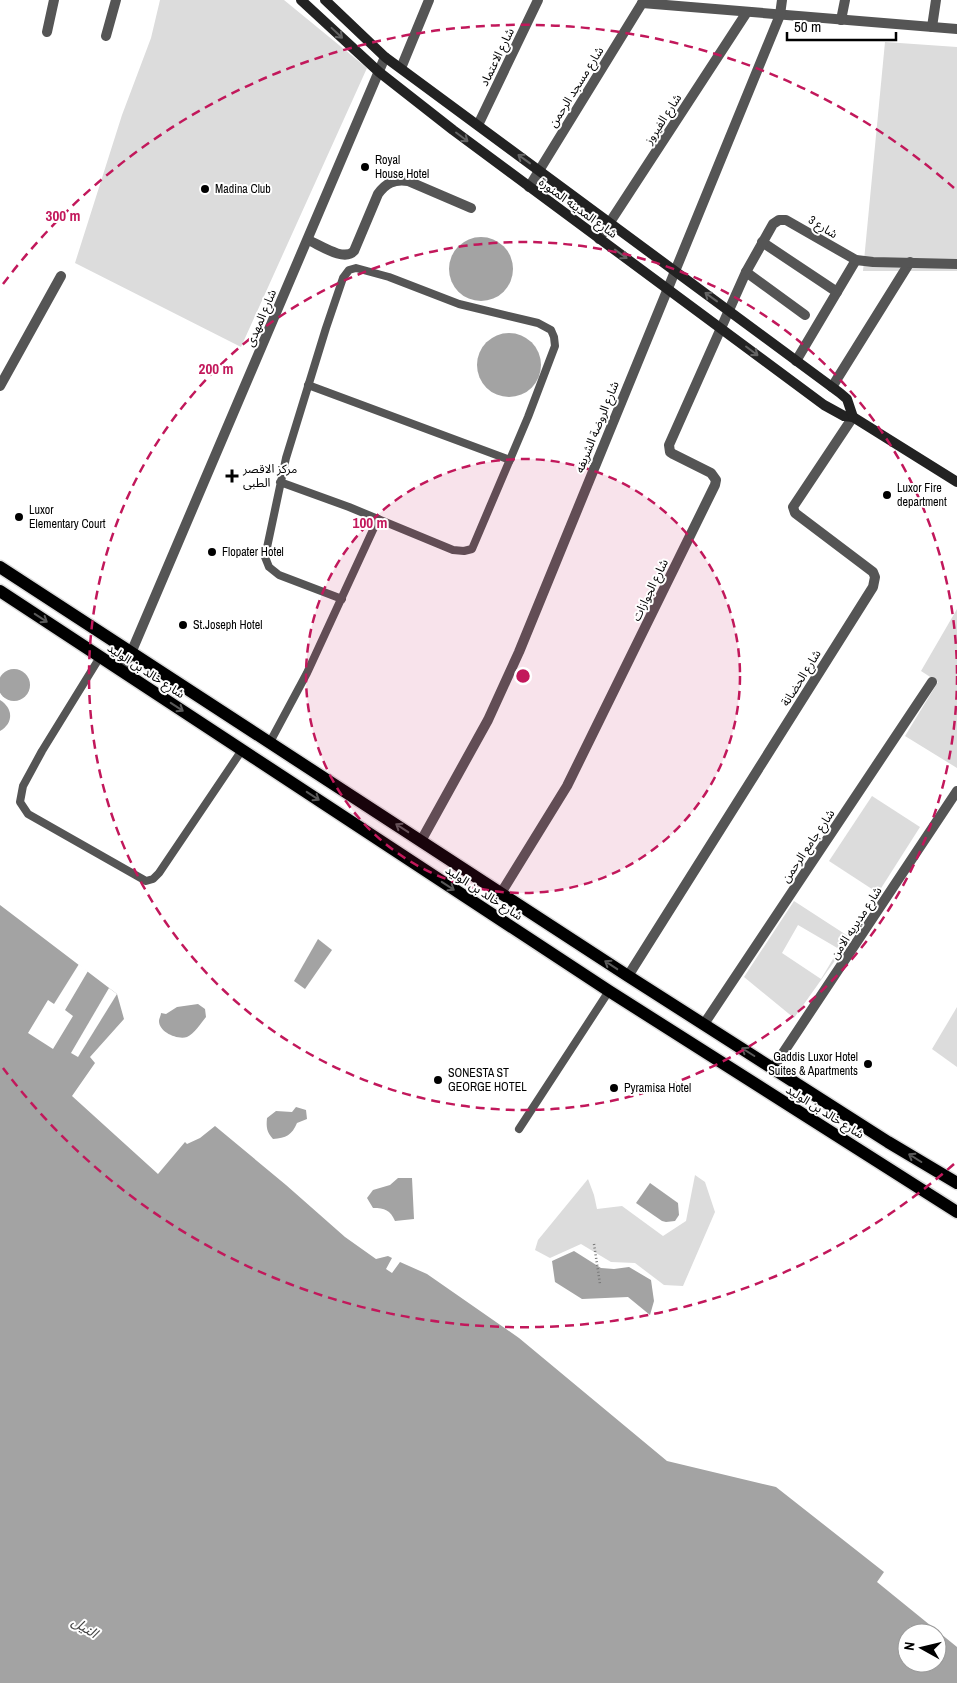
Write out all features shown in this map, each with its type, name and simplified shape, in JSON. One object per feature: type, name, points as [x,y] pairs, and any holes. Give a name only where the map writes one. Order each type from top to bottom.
[{"type":"main road","name":"شارع المدينه المنورة","points":[[302,0],[379,72],[528,187],[834,412],[853,417],[957,482]]},
{"type":"main road","name":"شارع المدينه المنورة","points":[[325,0],[385,57],[832,387],[847,400],[853,417]]},
{"type":"main road","name":"شارع خالد بن الوليد","points":[[0,567],[628,976],[888,1142],[957,1183]]},
{"type":"main road","name":"شارع خالد بن الوليد","points":[[0,591],[609,991],[957,1212]]},
{"type":"main road","points":[[242,750],[254,732]]},
{"type":"street","points":[[47,32],[54,0]]},
{"type":"street","points":[[106,36],[116,0]]},
{"type":"street","points":[[401,68],[429,0]]},
{"type":"street","name":"شارع الاعتماد","points":[[478,125],[538,0]]},
{"type":"street","name":"شارع الروضة الشريفه","points":[[421,841],[488,720],[504,687],[780,15],[782,0]]},
{"type":"street","points":[[842,20],[845,0]]},
{"type":"street","points":[[932,27],[936,0]]},
{"type":"street","points":[[643,2],[728,5],[747,12],[957,29]]},
{"type":"street","name":"شارع مسجد الرحمن","points":[[528,187],[643,2]]},
{"type":"street","name":"شارع الفيروز","points":[[599,239],[747,12]]},
{"type":"street","name":"شارع المهدى","points":[[122,671],[132,653],[385,57]]},
{"type":"street","points":[[308,240],[343,256],[351,254],[354,251],[378,194],[390,182],[399,180],[408,181],[471,208]]},
{"type":"street","name":"شارع 3","points":[[730,310],[746,272],[762,242],[773,224],[779,220],[786,220],[856,260],[864,262],[957,264]]},
{"type":"street","points":[[762,242],[837,292]]},
{"type":"street","points":[[796,361],[856,260]]},
{"type":"street","points":[[832,387],[910,262]]},
{"type":"street","points":[[746,272],[805,315]]},
{"type":"street","points":[[0,386],[62,276]]},
{"type":"street","name":"شارع الجوازات","points":[[501,893],[567,786],[715,485],[716,480],[712,474],[670,452],[669,445],[730,310]]},
{"type":"street","name":"شارع الحضانة","points":[[628,976],[873,588],[875,577],[872,572],[793,510],[794,503],[853,417]]},
{"type":"street","name":"شارع جامع الرحمن","points":[[704,1024],[932,682]]},
{"type":"street","name":"شارع مديريه الامن","points":[[774,1068],[957,791]]},
{"type":"lane","points":[[280,482],[453,550],[464,551],[472,549],[528,417],[555,346],[551,330],[538,323],[459,304],[389,277],[352,268],[343,278],[286,458],[280,482],[266,557],[269,567],[278,575],[342,599]]},
{"type":"lane","points":[[308,385],[510,460]]},
{"type":"lane","points":[[270,742],[307,673],[378,519]]},
{"type":"lane","points":[[100,657],[42,751],[23,786],[20,802],[28,814],[149,881],[159,873],[242,750]]},
{"type":"lane","points":[[519,1129],[609,991]]},
{"type":"path","points":[[594,1244],[600,1284]]},
{"type":"shaded area","name":"Madina Club","points":[[160,0],[284,0],[367,68],[241,347],[75,263],[122,115],[151,38]]},
{"type":"shaded area","points":[[885,42],[957,47],[957,271],[863,271]]},
{"type":"shaded area","points":[[957,609],[957,768],[905,736],[938,682],[921,671]]},
{"type":"shaded area","points":[[872,796],[920,827],[878,893],[829,861]]},
{"type":"shaded area","points":[[794,901],[851,938],[794,1018],[744,977]],"holes":[[[798,925],[839,949],[821,979],[782,953]]]},
{"type":"shaded area","points":[[957,1007],[957,1067],[932,1049]]},
{"type":"shaded area","points":[[695,1175],[705,1182],[715,1212],[683,1286],[664,1285],[635,1263],[611,1262],[581,1244],[550,1258],[535,1250],[538,1240],[588,1179],[597,1209],[622,1206],[663,1236],[686,1221]]},
{"type":"water","points":[[481,237],[499,242],[504,246],[508,251],[513,269],[508,287],[504,292],[499,296],[481,301],[463,296],[458,292],[454,287],[449,269],[454,251],[458,246],[463,242]]},
{"type":"water","points":[[509,333],[527,338],[532,342],[536,347],[541,365],[536,383],[532,388],[527,392],[509,397],[491,392],[486,388],[482,383],[477,365],[482,347],[486,342],[491,338]]},
{"type":"water","points":[[14,669],[20,670],[25,674],[29,679],[29,691],[25,696],[20,700],[14,701],[8,700],[3,696],[-1,691],[-2,685],[-1,679],[3,674],[8,670]]},
{"type":"water","points":[[0,700],[9,711],[10,720],[5,728],[0,731]]},
{"type":"water","name":"النيل","points":[[0,905],[117,994],[124,1019],[90,1057],[95,1063],[72,1096],[158,1174],[185,1142],[187,1144],[200,1138],[215,1126],[345,1237],[376,1259],[388,1256],[392,1258],[386,1269],[392,1273],[400,1262],[427,1274],[519,1338],[667,1461],[776,1487],[884,1572],[877,1582],[927,1623],[897,1623],[897,1673],[947,1673],[947,1639],[957,1647],[957,1683],[0,1683]]},
{"type":"water","points":[[318,939],[332,950],[305,989],[294,981]]},
{"type":"water","points":[[198,1004],[205,1009],[206,1017],[190,1036],[183,1038],[174,1036],[162,1029],[159,1021],[161,1013],[166,1014],[177,1007]]},
{"type":"water","points":[[296,1107],[306,1110],[307,1119],[297,1123],[288,1135],[273,1139],[267,1130],[267,1118],[276,1111],[292,1112]]},
{"type":"water","points":[[398,1178],[412,1178],[414,1219],[395,1221],[387,1210],[373,1208],[367,1198],[373,1190],[390,1185]]},
{"type":"water","points":[[650,1183],[678,1203],[679,1215],[675,1221],[662,1221],[636,1203]]},
{"type":"water","points":[[574,1251],[601,1268],[629,1267],[651,1280],[654,1301],[650,1315],[628,1297],[582,1299],[555,1282],[552,1261]]},
{"type":"pier","points":[[79,964],[88,971],[65,1010],[73,1016],[53,1049],[28,1033],[48,1000],[54,1004]]},
{"type":"pier","points":[[109,988],[117,994],[78,1057],[71,1053]]},
{"type":"place","name":"Royal House Hotel","points":[[365,167]]},
{"type":"place","name":"Madina Club","points":[[205,189]]},
{"type":"place","name":"مركز الاقصر الطبى","points":[[232,476]]},
{"type":"place","name":"Luxor Fire department","points":[[887,495]]},
{"type":"place","name":"Luxor Elementary Court","points":[[19,517]]},
{"type":"place","name":"Flopater Hotel","points":[[212,552]]},
{"type":"place","name":"St.Joseph Hotel","points":[[183,625]]},
{"type":"place","name":"Gaddis Luxor Hotel Suites & Apartments","points":[[868,1064]]},
{"type":"place","name":"SONESTA ST GEORGE HOTEL","points":[[438,1080]]},
{"type":"place","name":"Pyramisa Hotel","points":[[614,1088]]}]
